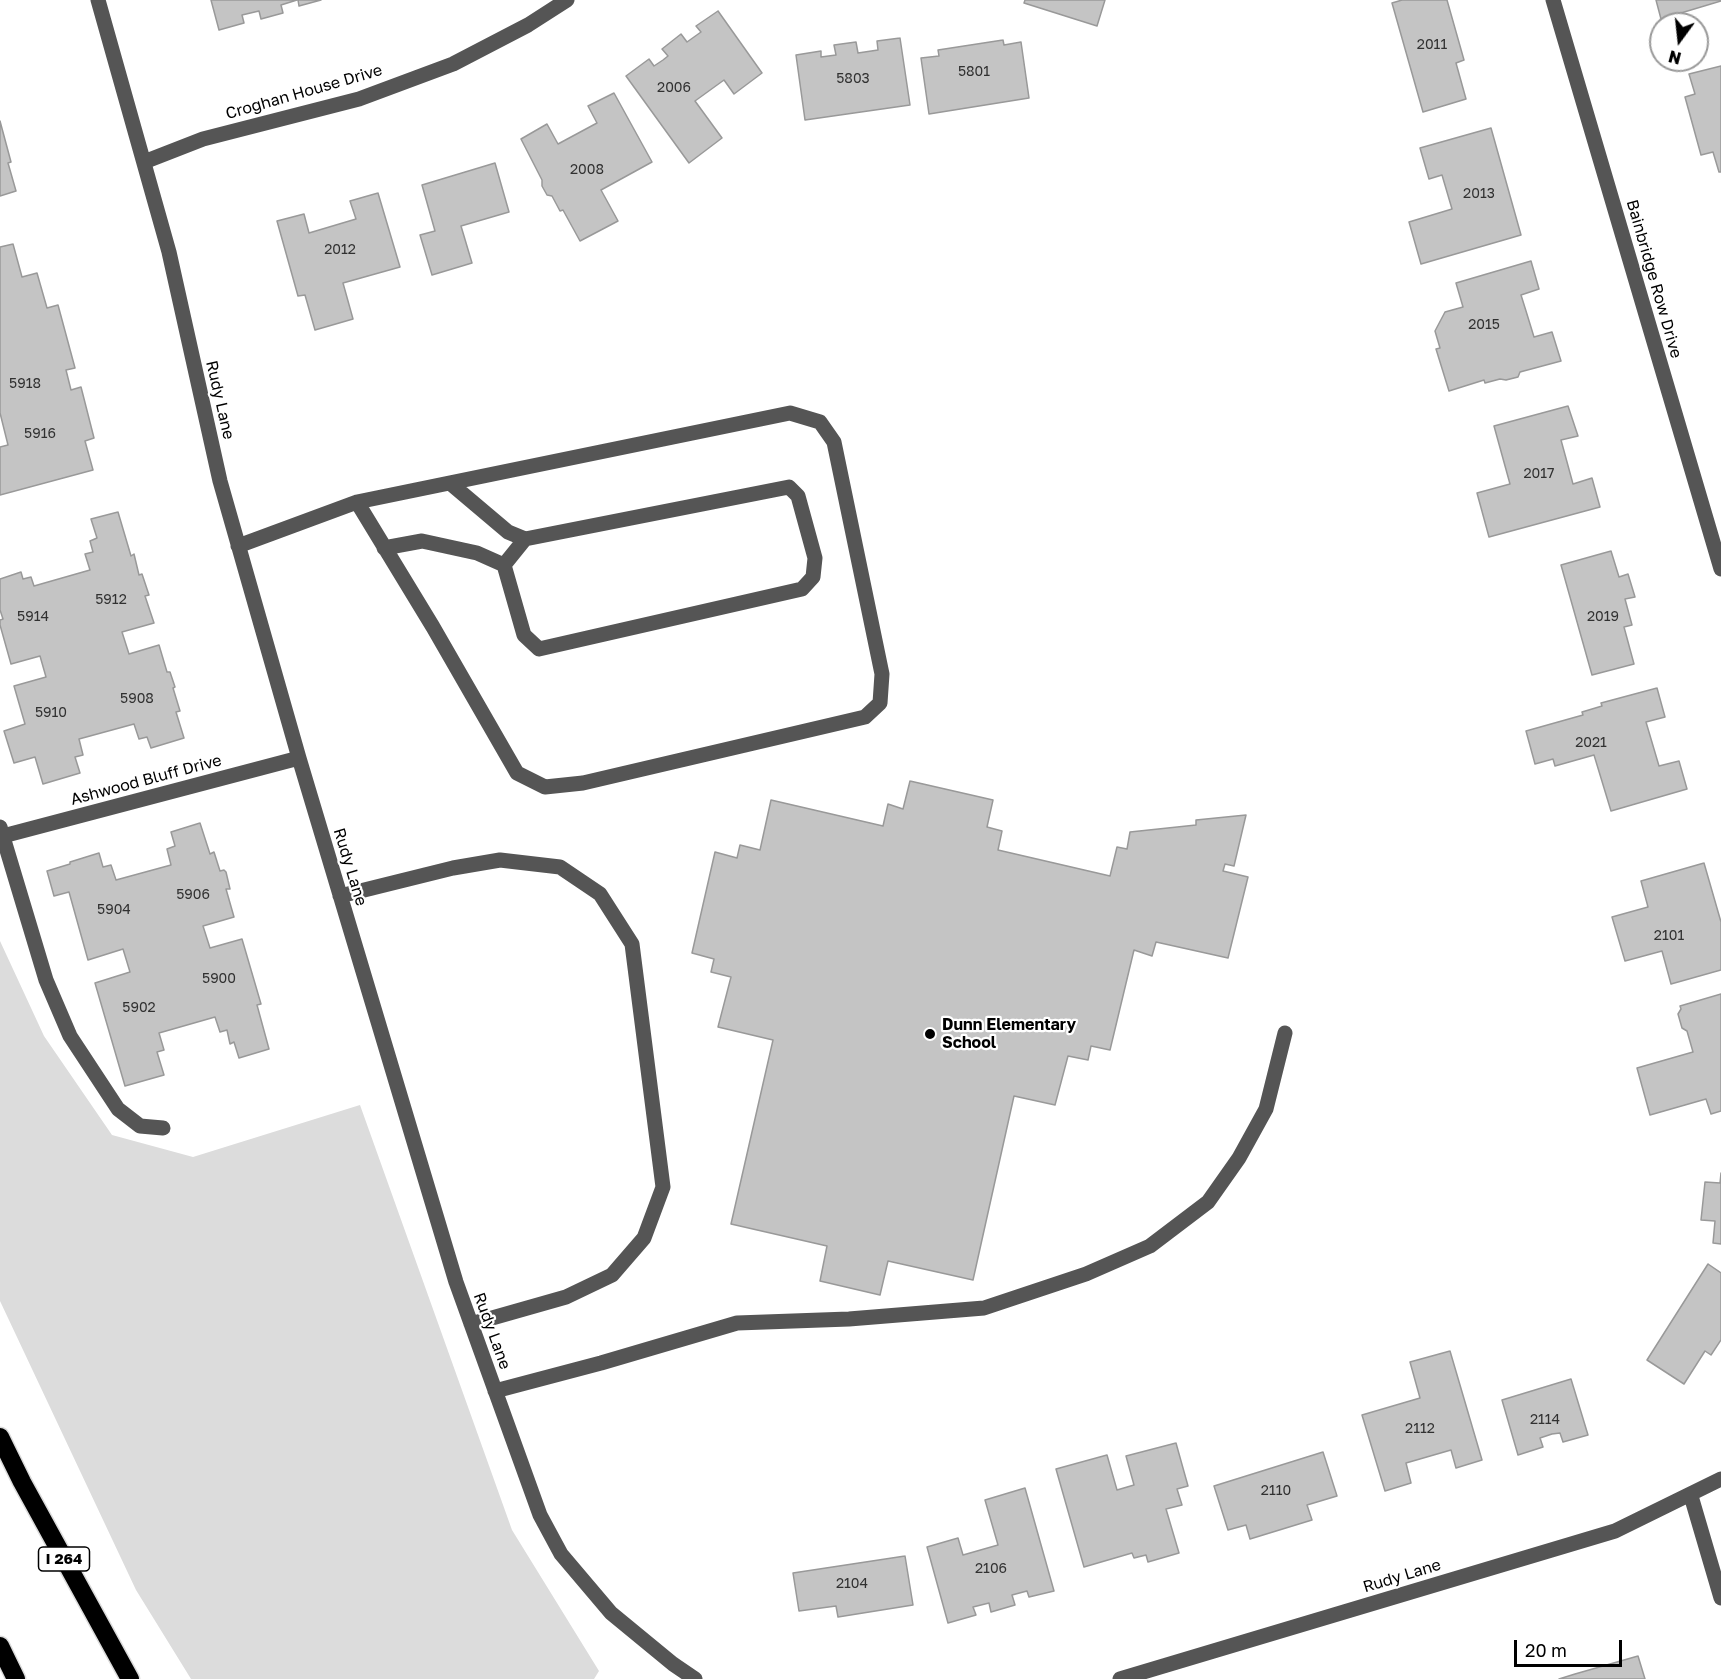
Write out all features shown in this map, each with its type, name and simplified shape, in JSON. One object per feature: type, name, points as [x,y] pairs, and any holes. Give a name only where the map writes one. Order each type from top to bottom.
[{"type":"highway","name":"I 264","points":[[0,1437],[22,1482],[130,1679]]},
{"type":"highway","points":[[0,1646],[16,1679]]},
{"type":"street","name":"Rudy Lane","points":[[98,0],[169,252],[220,481],[238,546],[456,1282],[540,1515],[561,1554],[610,1613],[694,1679]]},
{"type":"street","name":"Croghan House Drive","points":[[144,162],[203,139],[359,99],[453,64],[528,25],[567,0]]},
{"type":"street","name":"Bainbridge Row Drive","points":[[1553,0],[1721,569]]},
{"type":"street","points":[[238,546],[357,502],[790,413],[820,422],[834,442],[882,674],[880,703],[865,717],[583,783],[544,787],[517,773],[433,627],[357,502]]},
{"type":"street","points":[[384,548],[422,541],[477,553],[504,566],[524,635],[539,649],[802,589],[813,577],[815,558],[798,496],[789,487],[525,539],[508,532],[450,483]]},
{"type":"street","points":[[504,566],[525,539]]},
{"type":"street","name":"Ashwood Bluff Drive","points":[[164,1128],[140,1126],[118,1109],[70,1036],[46,980],[1,832],[299,758]]},
{"type":"street","points":[[340,896],[453,868],[500,860],[560,867],[600,894],[632,944],[663,1187],[644,1238],[612,1275],[566,1297],[471,1324]]},
{"type":"street","points":[[495,1391],[737,1323],[849,1320],[984,1308],[1086,1275],[1150,1246],[1208,1202],[1239,1158],[1266,1109],[1285,1033]]},
{"type":"street","points":[[1721,1479],[1691,1496],[1721,1598]]},
{"type":"street","name":"Rudy Lane","points":[[1120,1679],[1615,1531],[1691,1496]]},
{"type":"shaded area","points":[[0,941],[44,1036],[112,1135],[193,1157],[360,1105],[512,1530],[599,1671],[594,1679],[191,1679],[136,1590],[0,1301]]},
{"type":"building","points":[[211,0],[297,0],[281,5],[283,13],[261,19],[259,11],[242,15],[244,23],[219,30]]},
{"type":"building","points":[[298,0],[321,0],[299,6]]},
{"type":"building","points":[[1025,0],[1105,0],[1097,26],[1024,3]]},
{"type":"building","points":[[1402,0],[1447,0],[1464,60],[1456,63],[1466,99],[1423,112],[1392,3]]},
{"type":"building","points":[[1656,0],[1721,0],[1684,12],[1659,12]]},
{"type":"building","points":[[718,11],[762,73],[734,94],[724,80],[695,101],[722,138],[689,163],[626,76],[649,59],[654,66],[663,60],[668,56],[662,49],[681,34],[687,42],[701,32],[696,26]]},
{"type":"building","points":[[900,38],[910,105],[805,120],[796,55],[821,51],[821,57],[836,55],[834,45],[856,42],[858,53],[878,50],[877,41]]},
{"type":"building","points":[[1003,40],[1004,45],[1021,42],[1029,98],[929,114],[921,58],[939,56],[938,50]]},
{"type":"building","points":[[1721,66],[1721,172],[1719,172],[1713,152],[1701,155],[1685,97],[1695,94],[1689,74],[1709,72],[1709,69]]},
{"type":"building","points":[[614,93],[652,162],[601,190],[618,221],[580,241],[563,210],[560,211],[552,196],[547,195],[521,139],[547,124],[558,144],[597,123],[588,106]]},
{"type":"building","points":[[0,121],[16,191],[0,196]]},
{"type":"building","points":[[1491,128],[1521,235],[1421,264],[1409,222],[1452,209],[1442,175],[1429,179],[1420,148]]},
{"type":"building","points":[[495,163],[509,212],[461,226],[472,263],[432,275],[420,235],[435,231],[422,185]]},
{"type":"building","points":[[378,193],[400,267],[343,283],[353,319],[315,330],[305,295],[298,296],[277,221],[304,214],[309,233],[356,219],[350,201]]},
{"type":"building","points":[[13,244],[22,277],[37,273],[47,308],[58,305],[75,368],[66,370],[71,390],[81,387],[94,438],[85,441],[93,470],[0,495],[0,447],[8,445],[0,413],[0,247]]},
{"type":"building","points":[[1531,261],[1539,289],[1521,295],[1534,337],[1552,332],[1561,361],[1520,372],[1518,377],[1485,383],[1484,380],[1449,391],[1436,349],[1440,348],[1435,331],[1445,312],[1463,307],[1456,283]]},
{"type":"building","points":[[1568,406],[1578,436],[1561,440],[1573,484],[1592,478],[1600,507],[1489,537],[1477,493],[1510,484],[1494,426]]},
{"type":"building","points":[[118,512],[131,556],[134,554],[139,575],[142,574],[149,595],[145,596],[154,623],[122,632],[129,654],[159,645],[167,672],[170,672],[175,687],[173,688],[180,711],[176,712],[184,738],[151,748],[147,737],[139,739],[134,724],[79,739],[83,755],[75,757],[80,773],[43,784],[35,757],[14,763],[4,731],[25,724],[14,686],[46,677],[40,656],[11,664],[0,625],[0,620],[3,619],[0,610],[0,579],[21,572],[23,579],[31,577],[34,586],[90,570],[85,554],[93,552],[90,541],[97,538],[91,519]]},
{"type":"building","points":[[1611,551],[1619,577],[1628,574],[1635,597],[1625,599],[1632,625],[1624,627],[1634,664],[1592,675],[1561,565]]},
{"type":"building","points":[[1657,688],[1665,717],[1646,722],[1659,766],[1679,761],[1687,789],[1611,811],[1594,755],[1555,766],[1553,759],[1535,764],[1526,731],[1583,715],[1582,712],[1602,706],[1601,703]]},
{"type":"building","name":"Dunn Elementary School","points":[[910,781],[993,800],[987,827],[1002,831],[998,850],[1110,876],[1117,847],[1127,849],[1130,832],[1196,825],[1196,820],[1246,815],[1234,866],[1225,864],[1223,871],[1248,877],[1228,958],[1156,942],[1152,956],[1134,950],[1110,1050],[1091,1046],[1088,1060],[1068,1056],[1055,1105],[1014,1096],[973,1280],[888,1261],[880,1295],[820,1281],[827,1246],[731,1224],[773,1040],[718,1027],[731,977],[711,972],[714,959],[692,953],[715,852],[737,858],[740,845],[760,850],[771,800],[883,826],[888,804],[903,809]]},
{"type":"building","points":[[200,823],[210,854],[214,852],[220,871],[226,872],[230,889],[226,889],[234,917],[203,926],[210,948],[242,939],[261,1004],[257,1005],[269,1049],[239,1058],[234,1042],[230,1044],[227,1030],[220,1032],[215,1017],[159,1033],[164,1050],[157,1052],[164,1075],[125,1086],[95,983],[130,972],[123,949],[88,960],[69,892],[54,896],[47,871],[99,853],[103,867],[111,865],[116,880],[171,865],[167,849],[175,846],[171,832]]},
{"type":"building","points":[[1704,863],[1721,922],[1721,970],[1671,984],[1662,951],[1625,961],[1612,917],[1648,907],[1641,881]]},
{"type":"building","points":[[1721,994],[1721,1111],[1711,1114],[1706,1099],[1650,1115],[1637,1068],[1693,1052],[1687,1031],[1682,1028],[1678,1014],[1680,1006]]},
{"type":"building","points":[[1721,1173],[1721,1244],[1713,1243],[1715,1221],[1701,1220],[1705,1182],[1720,1183]]},
{"type":"building","points":[[1708,1264],[1721,1273],[1721,1340],[1711,1355],[1705,1351],[1684,1384],[1647,1360]]},
{"type":"building","points":[[1450,1351],[1482,1460],[1456,1468],[1451,1450],[1406,1463],[1411,1483],[1385,1491],[1362,1415],[1420,1398],[1410,1362]]},
{"type":"building","points":[[1571,1379],[1588,1435],[1563,1442],[1560,1433],[1552,1434],[1540,1438],[1543,1447],[1518,1455],[1502,1400]]},
{"type":"building","points":[[1176,1443],[1188,1486],[1177,1489],[1182,1505],[1166,1509],[1179,1553],[1148,1562],[1146,1555],[1134,1558],[1132,1553],[1084,1567],[1056,1469],[1107,1455],[1117,1490],[1134,1485],[1126,1456]]},
{"type":"building","points":[[1323,1452],[1337,1496],[1307,1505],[1312,1520],[1250,1539],[1246,1525],[1228,1530],[1214,1486]]},
{"type":"building","points":[[1025,1488],[1054,1591],[1029,1597],[1027,1591],[1012,1595],[1015,1605],[991,1612],[989,1603],[973,1607],[976,1615],[948,1623],[927,1547],[958,1538],[963,1555],[998,1545],[985,1500]]},
{"type":"building","points":[[905,1556],[913,1605],[838,1617],[836,1606],[799,1611],[793,1573]]},
{"type":"building","points":[[1638,1656],[1645,1679],[1559,1679],[1575,1674]]},
{"type":"place","name":"Dunn Elementary School","points":[[930,1034]]}]
